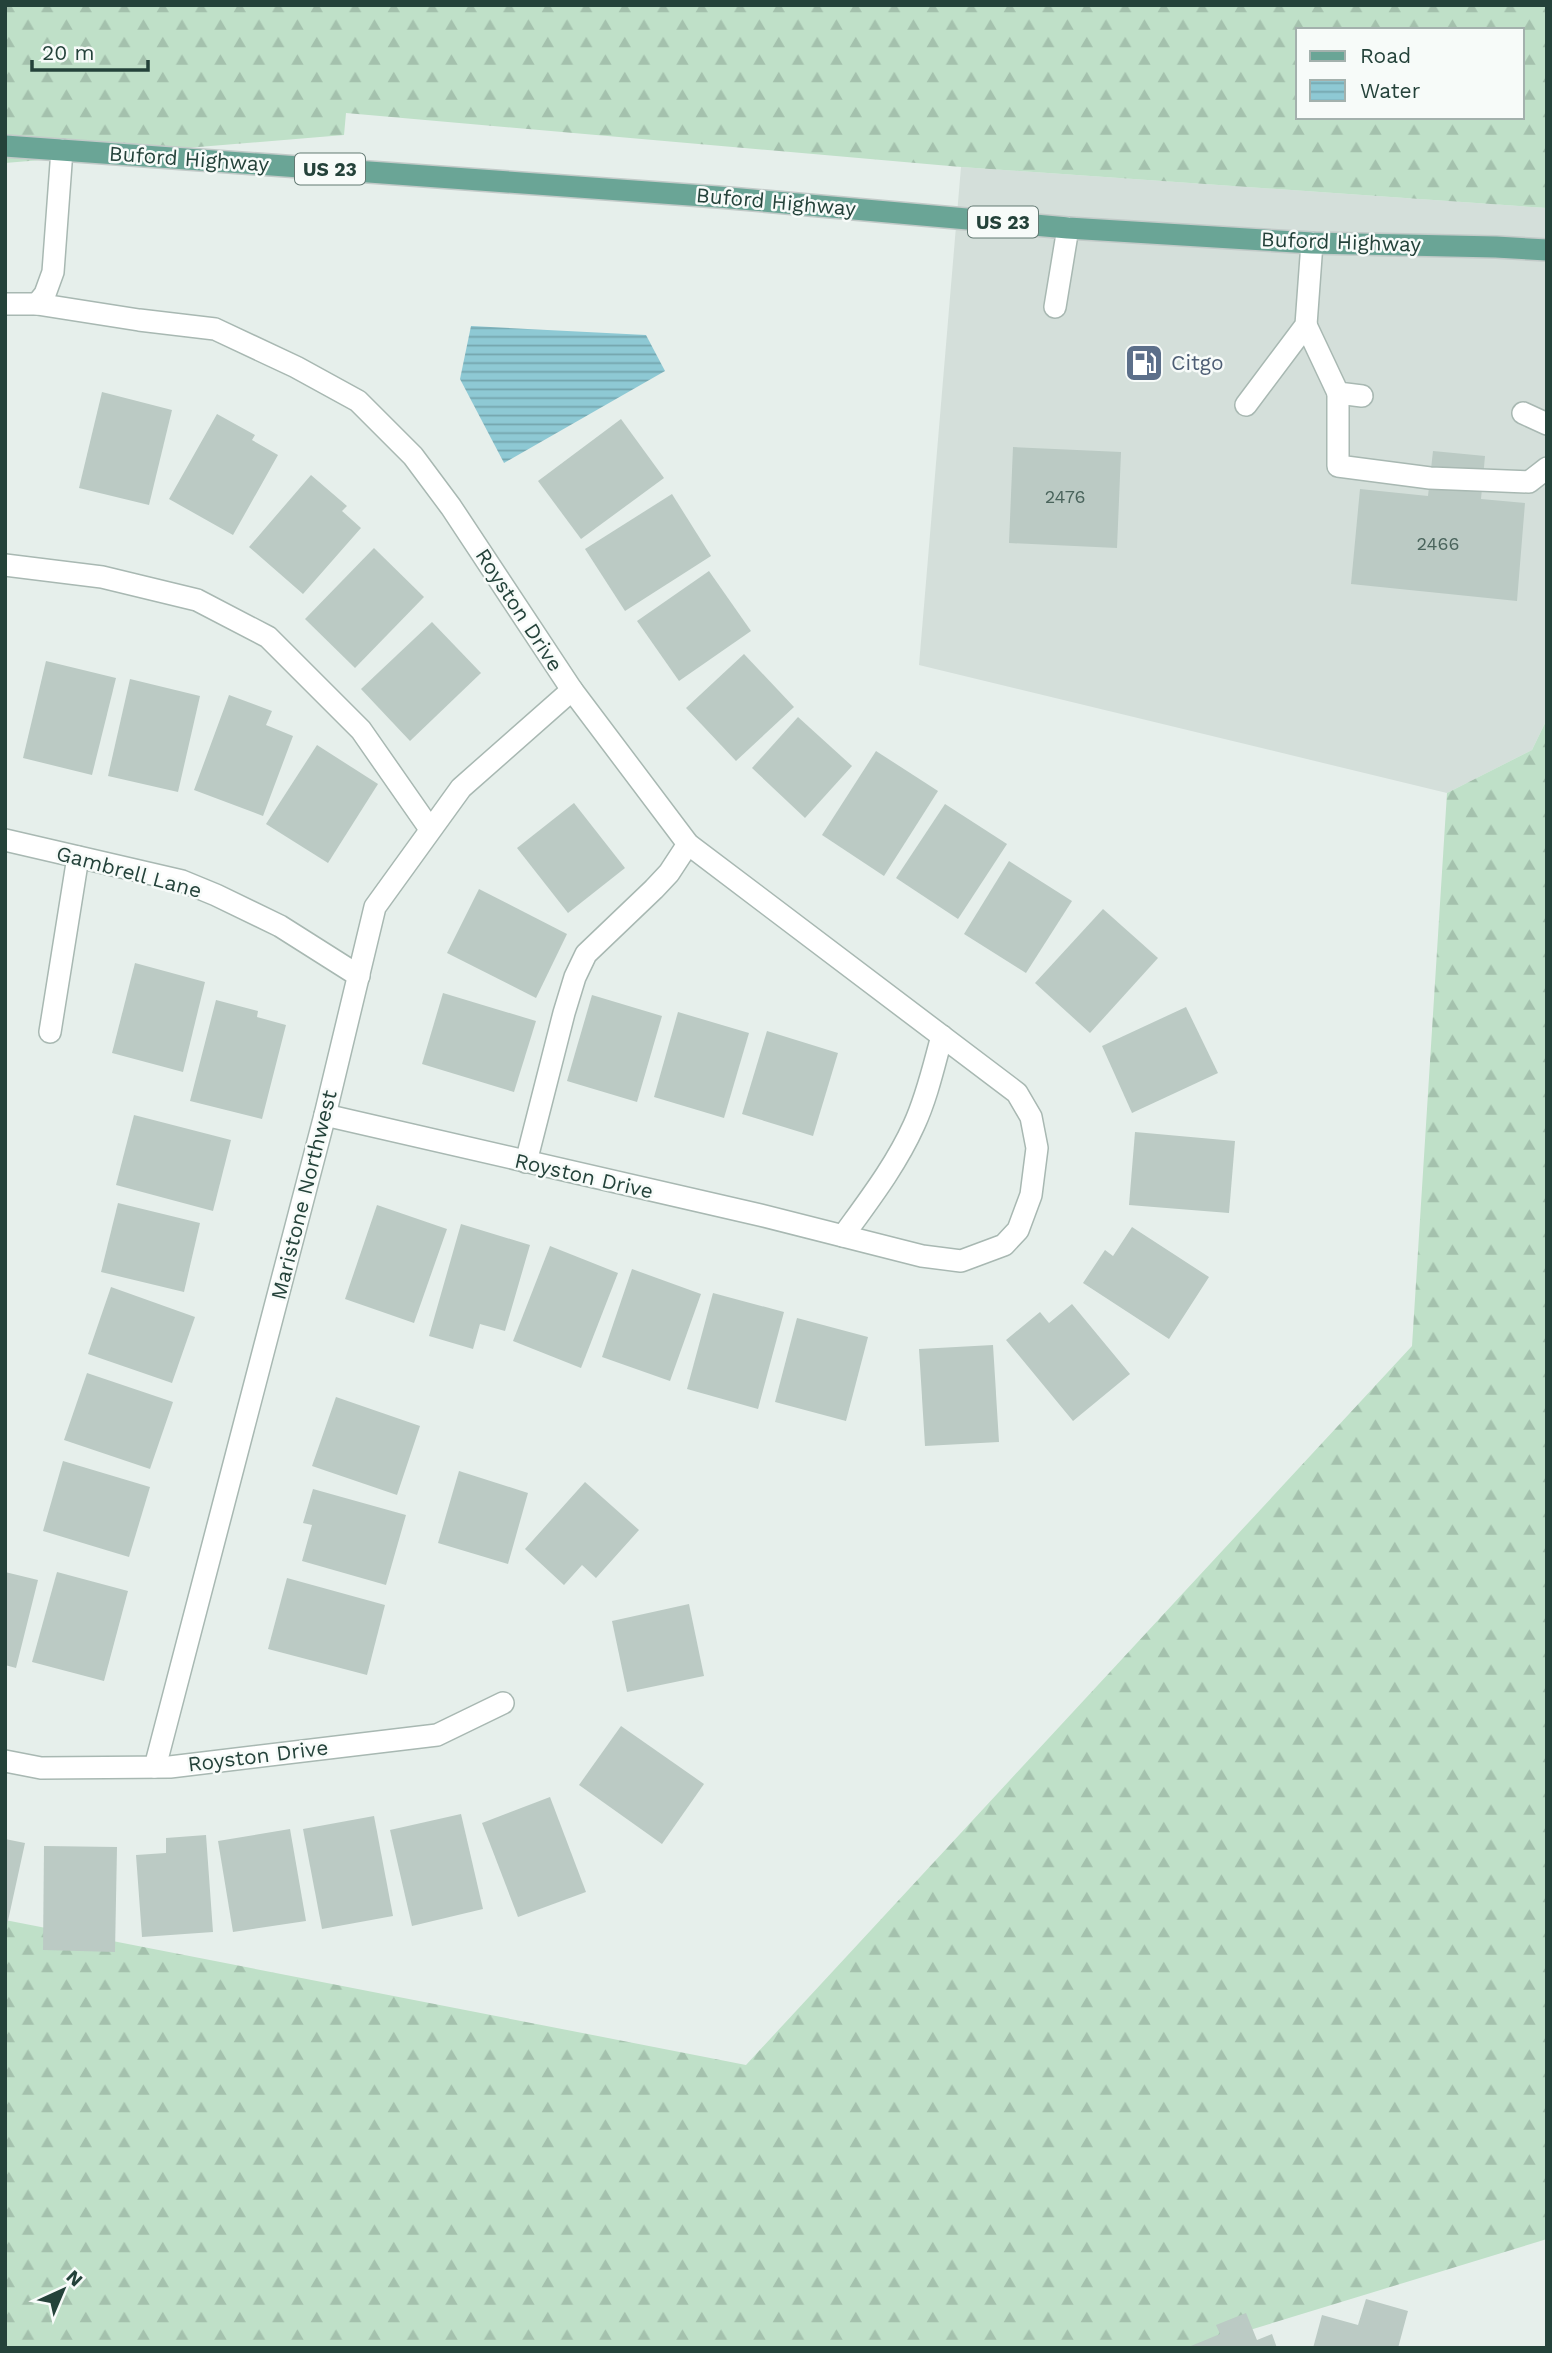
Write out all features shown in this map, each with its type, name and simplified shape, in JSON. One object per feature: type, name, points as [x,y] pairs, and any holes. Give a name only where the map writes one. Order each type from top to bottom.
[{"type":"main road","name":"Buford Highway","points":[[5,146],[718,197],[1068,228],[1312,243],[1547,250]]},
{"type":"street","points":[[37,304],[45,295],[53,272],[62,150]]},
{"type":"street","points":[[1055,307],[1068,228]]},
{"type":"street","points":[[1312,243],[1306,325],[1338,393],[1338,466],[1430,478],[1529,482],[1547,468]]},
{"type":"street","name":"Royston Drive","points":[[5,304],[37,304],[215,329],[296,367],[358,401],[413,456],[451,507],[572,690],[688,844],[1017,1093],[1031,1117],[1037,1148],[1031,1195],[1018,1230],[1004,1245],[961,1261],[922,1256],[325,1115]]},
{"type":"street","points":[[1246,405],[1306,325]]},
{"type":"street","points":[[1338,393],[1363,396]]},
{"type":"street","points":[[1523,413],[1547,424]]},
{"type":"street","points":[[5,565],[102,577],[197,600],[268,637],[361,730],[430,829]]},
{"type":"street","name":"Maristone Northwest","points":[[155,1767],[325,1115],[375,907],[461,788],[572,690]]},
{"type":"street","name":"Gambrell Lane","points":[[5,841],[182,881],[280,926],[359,976]]},
{"type":"street","points":[[526,1162],[575,977],[586,954],[654,889],[688,844]]},
{"type":"street","points":[[50,1032],[78,857]]},
{"type":"street","points":[[843,1236],[896,1162],[928,1088],[942,1035]]},
{"type":"street","name":"Royston Drive","points":[[5,1760],[41,1768],[155,1767],[437,1735],[503,1703]]},
{"type":"shaded area","points":[[961,167],[1547,208],[1547,719],[1532,750],[1447,793],[919,665]]},
{"type":"green space","points":[[5,5],[1547,5],[1547,208],[961,167],[346,113],[344,135],[5,163]]},
{"type":"green space","points":[[1547,719],[1547,2239],[1191,2348],[5,2348],[5,1920],[746,2065],[1412,1346],[1447,793],[1532,750]]},
{"type":"water","points":[[471,326],[646,335],[665,371],[504,463],[460,379]]},
{"type":"building","points":[[102,392],[172,410],[149,505],[79,488]]},
{"type":"building","points":[[217,414],[255,435],[252,440],[278,455],[233,535],[169,499]]},
{"type":"building","points":[[621,419],[664,478],[581,539],[538,481]]},
{"type":"building","points":[[1013,447],[1121,452],[1117,548],[1009,543]]},
{"type":"building","points":[[1433,451],[1485,456],[1481,499],[1525,503],[1517,601],[1351,584],[1360,489],[1428,496]]},
{"type":"building","points":[[311,475],[347,506],[342,511],[361,528],[303,594],[249,547]]},
{"type":"building","points":[[672,494],[711,556],[625,611],[585,549]]},
{"type":"building","points":[[374,548],[424,597],[355,668],[305,619]]},
{"type":"building","points":[[709,571],[751,631],[679,681],[637,621]]},
{"type":"building","points":[[432,622],[481,673],[410,741],[361,689]]},
{"type":"building","points":[[744,654],[794,707],[736,761],[686,708]]},
{"type":"building","points":[[46,661],[116,678],[92,775],[23,758]]},
{"type":"building","points":[[130,679],[200,696],[178,792],[108,776]]},
{"type":"building","points":[[229,695],[272,711],[266,725],[293,736],[263,816],[194,790]]},
{"type":"building","points":[[798,717],[852,766],[805,818],[752,768]]},
{"type":"building","points":[[317,745],[378,784],[328,863],[266,824]]},
{"type":"building","points":[[876,751],[938,791],[884,876],[822,835]]},
{"type":"building","points":[[574,803],[625,868],[568,913],[517,848]]},
{"type":"building","points":[[945,804],[1007,844],[958,919],[896,878]]},
{"type":"building","points":[[1009,861],[1072,901],[1026,973],[964,934]]},
{"type":"building","points":[[479,889],[567,934],[536,998],[447,953]]},
{"type":"building","points":[[1103,909],[1158,958],[1090,1033],[1035,983]]},
{"type":"building","points":[[135,963],[205,982],[183,1072],[112,1053]]},
{"type":"building","points":[[443,993],[536,1021],[514,1092],[422,1064]]},
{"type":"building","points":[[592,995],[662,1016],[637,1102],[567,1081]]},
{"type":"building","points":[[216,1000],[258,1011],[257,1017],[286,1025],[262,1119],[190,1101]]},
{"type":"building","points":[[1186,1007],[1218,1073],[1132,1113],[1102,1046]]},
{"type":"building","points":[[678,1012],[749,1033],[724,1118],[654,1097]]},
{"type":"building","points":[[767,1031],[838,1053],[813,1136],[742,1114]]},
{"type":"building","points":[[134,1115],[231,1140],[213,1211],[116,1185]]},
{"type":"building","points":[[1135,1132],[1235,1141],[1229,1213],[1129,1205]]},
{"type":"building","points":[[118,1203],[200,1223],[184,1292],[101,1272]]},
{"type":"building","points":[[377,1205],[447,1229],[414,1323],[345,1299]]},
{"type":"building","points":[[461,1224],[530,1245],[505,1331],[480,1324],[473,1349],[429,1336]]},
{"type":"building","points":[[1132,1227],[1209,1277],[1169,1339],[1083,1283],[1105,1250],[1113,1256]]},
{"type":"building","points":[[550,1246],[618,1273],[581,1368],[513,1341]]},
{"type":"building","points":[[632,1269],[701,1294],[670,1381],[602,1357]]},
{"type":"building","points":[[111,1287],[195,1317],[172,1383],[88,1354]]},
{"type":"building","points":[[713,1293],[784,1312],[758,1409],[687,1389]]},
{"type":"building","points":[[1072,1304],[1130,1374],[1073,1421],[1006,1340],[1040,1312],[1049,1323]]},
{"type":"building","points":[[797,1318],[868,1337],[846,1421],[775,1402]]},
{"type":"building","points":[[993,1345],[999,1442],[925,1446],[919,1349]]},
{"type":"building","points":[[87,1373],[173,1402],[150,1469],[64,1440]]},
{"type":"building","points":[[336,1397],[420,1426],[397,1495],[312,1466]]},
{"type":"building","points":[[63,1461],[150,1487],[129,1557],[43,1531]]},
{"type":"building","points":[[459,1471],[528,1493],[508,1564],[438,1543]]},
{"type":"building","points":[[585,1482],[639,1530],[596,1578],[582,1565],[564,1585],[525,1549]]},
{"type":"building","points":[[313,1489],[406,1515],[386,1585],[302,1561],[312,1525],[303,1523]]},
{"type":"building","points":[[5,1572],[38,1580],[16,1668],[5,1665]]},
{"type":"building","points":[[57,1572],[128,1591],[104,1681],[32,1662]]},
{"type":"building","points":[[287,1578],[385,1605],[367,1675],[268,1649]]},
{"type":"building","points":[[689,1604],[704,1676],[627,1692],[612,1621]]},
{"type":"building","points":[[621,1726],[704,1784],[662,1844],[579,1785]]},
{"type":"building","points":[[550,1797],[586,1892],[518,1917],[482,1823]]},
{"type":"building","points":[[461,1814],[483,1909],[412,1926],[390,1830]]},
{"type":"building","points":[[374,1816],[393,1916],[322,1929],[303,1829]]},
{"type":"building","points":[[290,1829],[306,1921],[233,1932],[218,1841]]},
{"type":"building","points":[[206,1835],[213,1932],[142,1937],[136,1855],[166,1853],[166,1838]]},
{"type":"building","points":[[5,1839],[25,1843],[6,1930],[5,1929]]},
{"type":"building","points":[[44,1846],[117,1847],[115,1952],[43,1950]]},
{"type":"building","points":[[1366,2299],[1408,2311],[1398,2348],[1313,2348],[1322,2315],[1358,2325]]},
{"type":"building","points":[[1246,2313],[1257,2340],[1272,2334],[1277,2348],[1186,2348],[1220,2334],[1216,2325]]},
{"type":"place","name":"Citgo","points":[[1144,363]]}]
